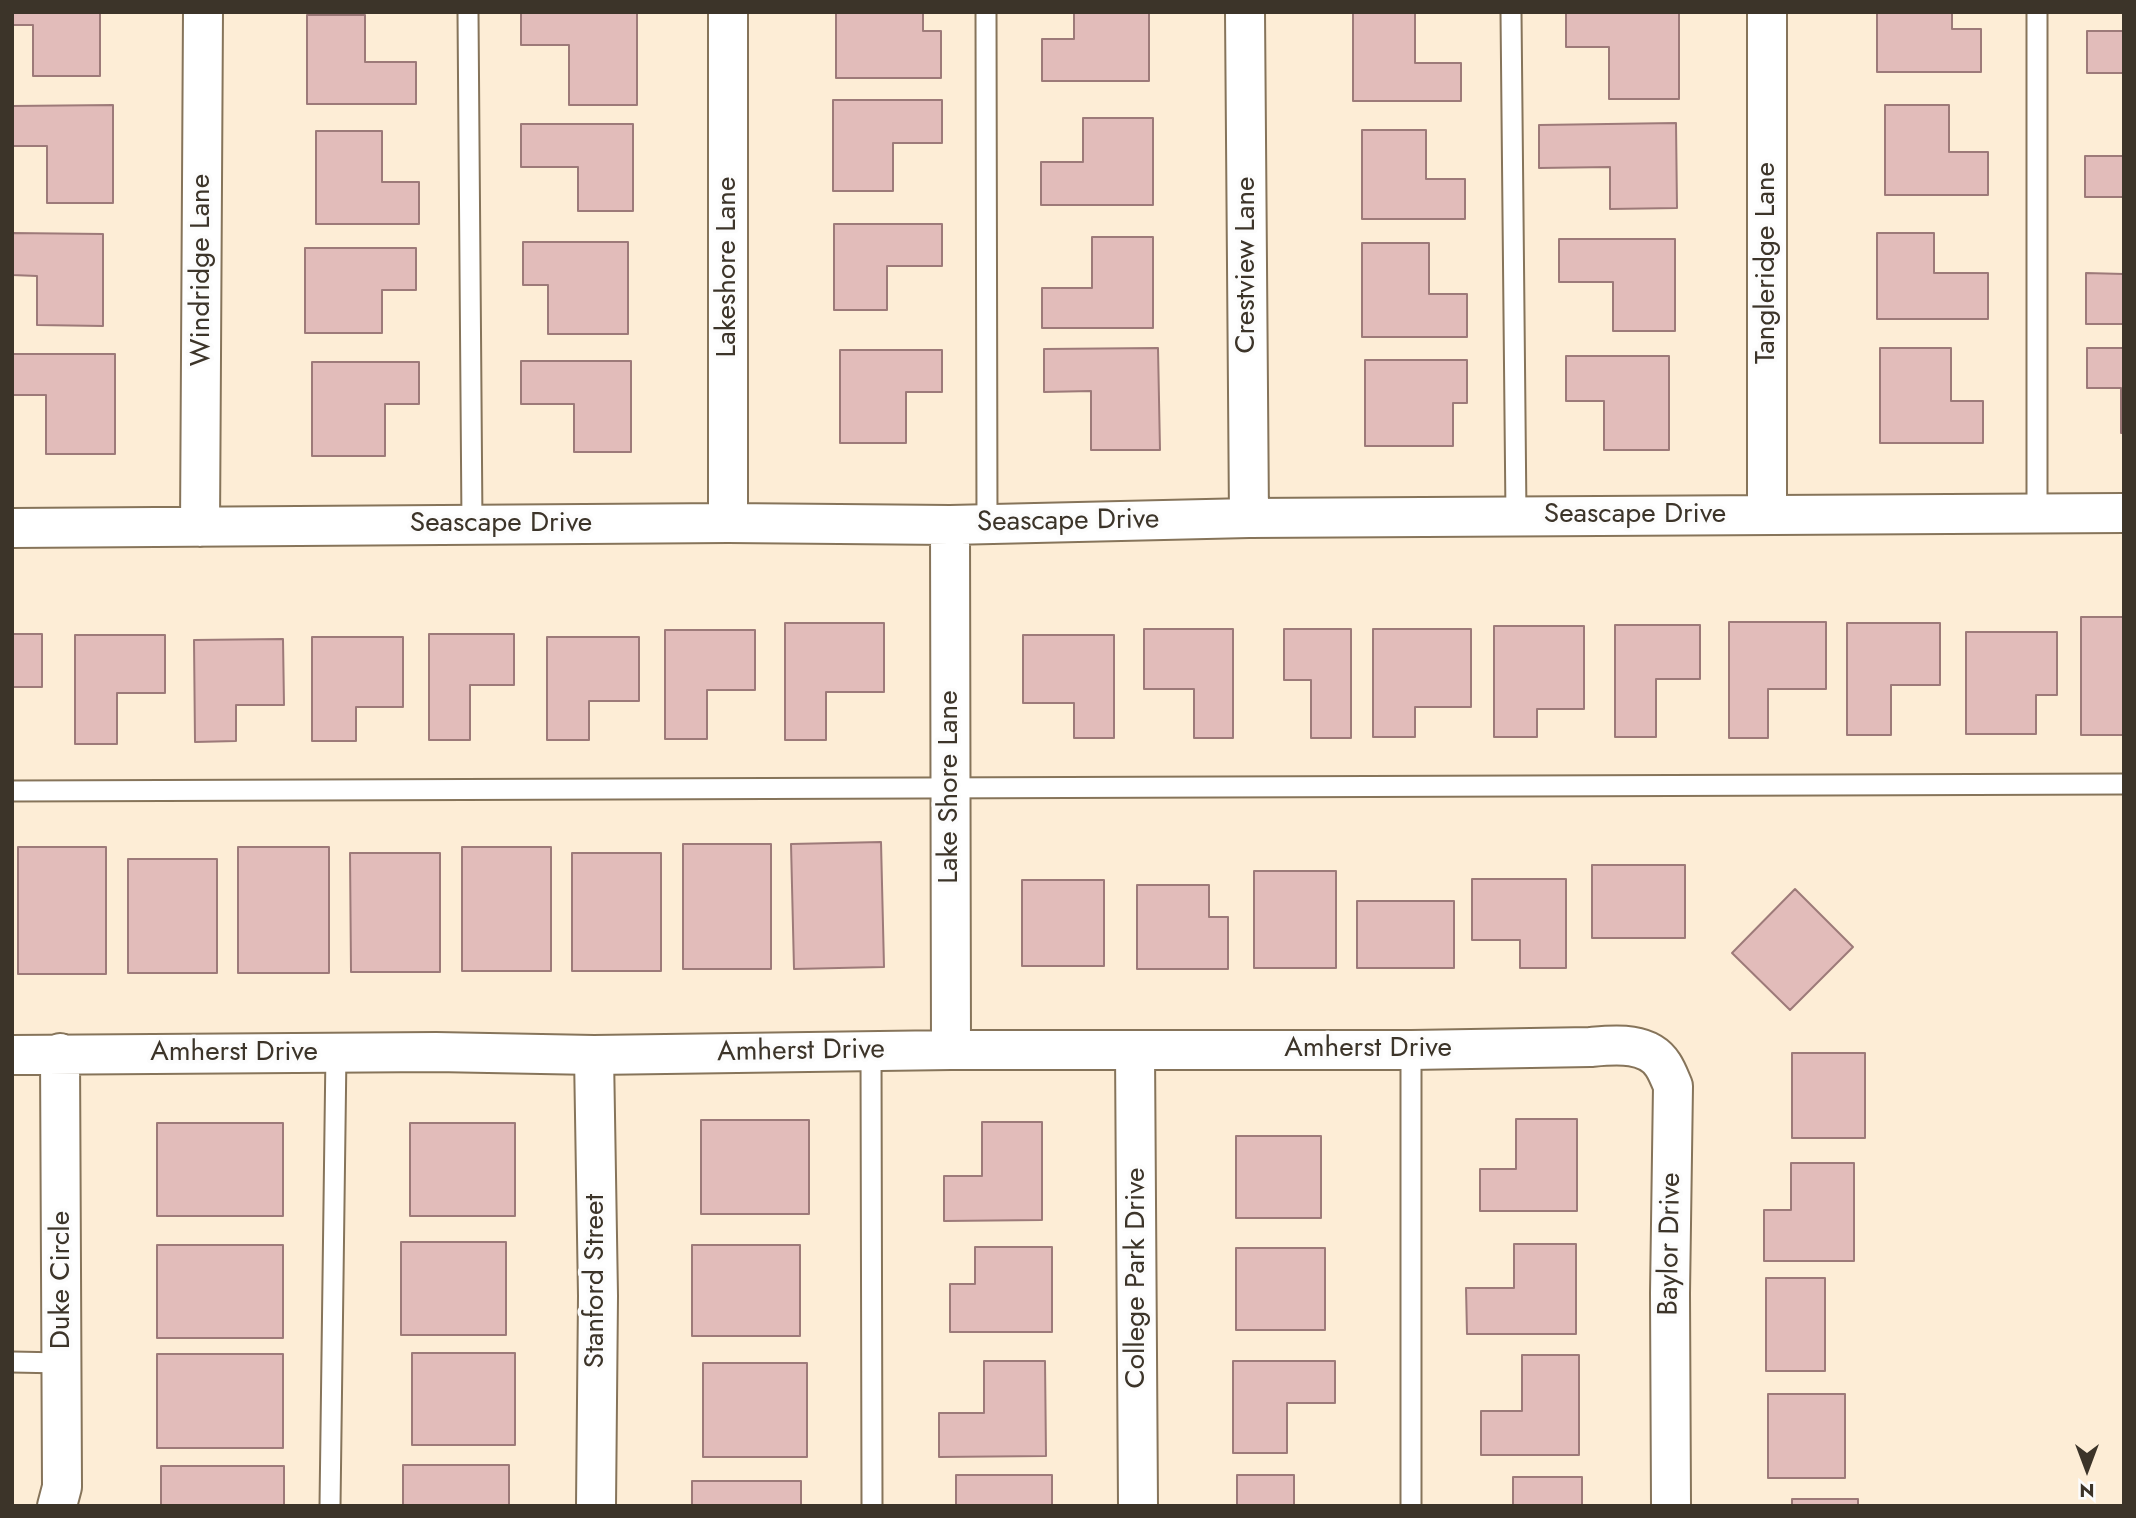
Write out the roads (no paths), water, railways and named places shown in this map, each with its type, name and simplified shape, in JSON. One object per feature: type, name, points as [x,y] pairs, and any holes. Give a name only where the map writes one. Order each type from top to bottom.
[{"type":"street","name":"Windridge Lane","points":[[200,527],[203,12]]},
{"type":"street","name":"Lakeshore Lane","points":[[728,12],[728,523]]},
{"type":"street","name":"Crestview Lane","points":[[1245,12],[1249,518]]},
{"type":"street","name":"Tangleridge Lane","points":[[1767,12],[1767,514]]},
{"type":"street","name":"Seascape Drive","points":[[12,528],[728,523],[950,525],[1249,518],[2124,513]]},
{"type":"street","name":"Lake Shore Lane","points":[[950,525],[951,1049]]},
{"type":"street","name":"Baylor Drive","points":[[1590,1047],[1618,1044],[1644,1049],[1662,1063],[1673,1086],[1671,1506]]},
{"type":"street","name":"Amherst Drive","points":[[12,1055],[436,1052],[594,1055],[951,1049],[1590,1047]]},
{"type":"street","name":"College Park Drive","points":[[1135,1049],[1138,1506]]},
{"type":"street","name":"Duke Circle","points":[[57,1506],[62,1487],[60,1054]]},
{"type":"street","name":"Stanford Street","points":[[594,1055],[598,1296],[596,1506]]},
{"type":"lane","points":[[468,12],[472,524]]},
{"type":"lane","points":[[986,12],[988,524]]},
{"type":"lane","points":[[1511,12],[1517,516]]},
{"type":"lane","points":[[2036,514],[2037,12]]},
{"type":"lane","points":[[12,791],[2124,784]]},
{"type":"lane","points":[[1411,1506],[1412,1049]]},
{"type":"lane","points":[[871,1051],[872,1506]]},
{"type":"lane","points":[[330,1506],[336,1052]]},
{"type":"lane","points":[[12,1362],[62,1363]]}]
